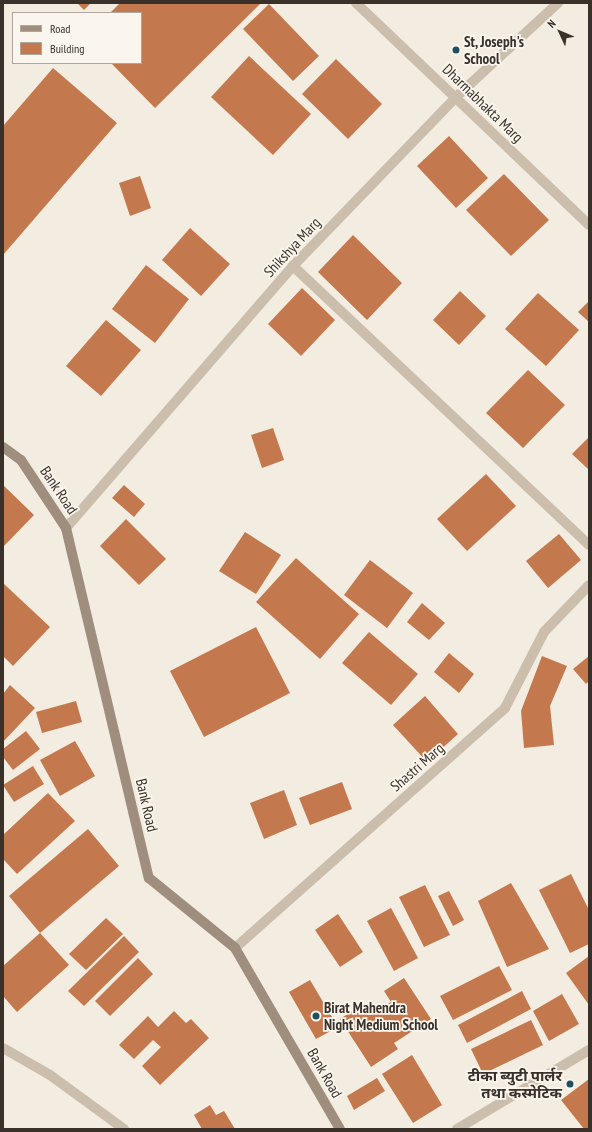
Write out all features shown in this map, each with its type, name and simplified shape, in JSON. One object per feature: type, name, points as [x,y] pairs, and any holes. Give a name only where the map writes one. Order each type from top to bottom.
[{"type":"main road","name":"Bank Road","points":[[3,448],[21,460],[66,528],[149,878],[235,948],[340,1129]]},
{"type":"street","name":"Dharmabhakta Marg","points":[[356,3],[589,225]]},
{"type":"street","name":"Shikshya Marg","points":[[66,528],[293,266],[455,98],[558,3]]},
{"type":"street","points":[[293,266],[589,545]]},
{"type":"street","name":"Shastri Marg","points":[[235,948],[505,708],[544,632],[589,585]]},
{"type":"street","points":[[3,1048],[50,1075],[124,1129]]},
{"type":"street","points":[[457,1129],[589,1050]]},
{"type":"building","points":[[77,3],[91,3],[84,10]]},
{"type":"building","points":[[120,3],[261,3],[155,108],[112,64],[142,64],[142,12],[111,12]]},
{"type":"building","points":[[269,4],[319,56],[293,81],[243,29]]},
{"type":"building","points":[[249,56],[311,114],[273,155],[211,97]]},
{"type":"building","points":[[336,59],[382,104],[348,139],[302,94]]},
{"type":"building","points":[[53,68],[117,123],[3,255],[3,126]]},
{"type":"building","points":[[449,136],[488,178],[456,208],[417,166]]},
{"type":"building","points":[[504,174],[549,220],[511,256],[466,210]]},
{"type":"building","points":[[140,176],[151,208],[130,216],[119,183]]},
{"type":"building","points":[[190,228],[230,264],[201,296],[162,260]]},
{"type":"building","points":[[353,235],[402,283],[367,320],[318,272]]},
{"type":"building","points":[[146,265],[189,299],[155,343],[112,309]]},
{"type":"building","points":[[302,288],[335,320],[301,356],[268,324]]},
{"type":"building","points":[[460,291],[486,316],[459,345],[433,320]]},
{"type":"building","points":[[538,293],[579,330],[546,366],[505,329]]},
{"type":"building","points":[[589,301],[589,322],[578,312]]},
{"type":"building","points":[[106,320],[141,350],[101,396],[66,366]]},
{"type":"building","points":[[528,370],[565,405],[523,448],[486,413]]},
{"type":"building","points":[[273,428],[284,460],[262,468],[251,435]]},
{"type":"building","points":[[589,437],[589,470],[572,454]]},
{"type":"building","points":[[486,474],[516,506],[467,551],[437,519]]},
{"type":"building","points":[[3,485],[34,515],[3,547]]},
{"type":"building","points":[[124,485],[145,504],[134,517],[112,498]]},
{"type":"building","points":[[126,519],[166,559],[139,585],[100,546]]},
{"type":"building","points":[[245,532],[281,555],[256,594],[219,571]]},
{"type":"building","points":[[559,534],[581,560],[548,588],[526,561]]},
{"type":"building","points":[[296,558],[359,614],[320,659],[256,602]]},
{"type":"building","points":[[370,560],[413,593],[387,628],[344,595]]},
{"type":"building","points":[[3,583],[50,627],[13,666],[3,656]]},
{"type":"building","points":[[422,603],[445,623],[429,640],[407,622]]},
{"type":"building","points":[[256,627],[290,693],[204,737],[170,671]]},
{"type":"building","points":[[369,632],[418,674],[391,705],[342,663]]},
{"type":"building","points":[[449,653],[474,674],[459,693],[434,672]]},
{"type":"building","points":[[542,656],[567,666],[550,706],[554,745],[524,748],[521,711]]},
{"type":"building","points":[[589,656],[589,681],[586,684],[573,669]]},
{"type":"building","points":[[10,685],[35,708],[3,742],[3,694]]},
{"type":"building","points":[[425,696],[458,734],[427,762],[393,725]]},
{"type":"building","points":[[76,701],[82,722],[42,733],[36,712]]},
{"type":"building","points":[[26,731],[40,749],[13,770],[3,757],[3,749]]},
{"type":"building","points":[[75,741],[95,776],[60,796],[40,760]]},
{"type":"building","points":[[33,766],[44,784],[14,802],[3,785]]},
{"type":"building","points":[[342,782],[352,809],[310,825],[299,798]]},
{"type":"building","points":[[284,790],[297,825],[264,839],[250,803]]},
{"type":"building","points":[[48,793],[75,821],[17,874],[3,859],[3,835]]},
{"type":"building","points":[[88,829],[119,866],[40,933],[9,896]]},
{"type":"building","points":[[571,874],[589,910],[589,944],[570,953],[539,890]]},
{"type":"building","points":[[511,883],[549,949],[507,967],[478,901]]},
{"type":"building","points":[[425,885],[450,935],[424,947],[399,897]]},
{"type":"building","points":[[449,891],[464,920],[453,926],[438,896]]},
{"type":"building","points":[[391,908],[418,958],[394,971],[367,921]]},
{"type":"building","points":[[338,914],[363,952],[340,967],[315,930]]},
{"type":"building","points":[[106,918],[123,934],[86,970],[69,954]]},
{"type":"building","points":[[40,933],[69,965],[17,1012],[3,996],[3,966]]},
{"type":"building","points":[[124,936],[139,952],[84,1006],[68,991]]},
{"type":"building","points":[[589,956],[589,1005],[566,973]]},
{"type":"building","points":[[138,958],[153,974],[110,1016],[95,1001]]},
{"type":"building","points":[[499,966],[512,990],[453,1020],[440,996]]},
{"type":"building","points":[[404,978],[431,1019],[394,1043],[398,1049],[371,1067],[340,1019],[363,1004],[370,1015],[391,1002],[384,991]]},
{"type":"building","points":[[310,980],[338,1027],[316,1039],[289,992]]},
{"type":"building","points":[[522,991],[531,1009],[467,1043],[458,1025]]},
{"type":"building","points":[[562,994],[579,1024],[549,1041],[533,1011]]},
{"type":"building","points":[[174,1011],[186,1023],[191,1019],[209,1038],[160,1085],[142,1066],[161,1047],[153,1040],[134,1059],[119,1045],[148,1016],[158,1027]]},
{"type":"building","points":[[531,1020],[543,1045],[483,1074],[471,1049]]},
{"type":"building","points":[[412,1055],[442,1105],[413,1123],[382,1074]]},
{"type":"building","points":[[377,1078],[385,1091],[354,1110],[347,1096]]},
{"type":"building","points":[[589,1079],[589,1129],[584,1129],[561,1100]]},
{"type":"building","points":[[210,1105],[216,1115],[224,1111],[235,1129],[202,1129],[194,1115]]},
{"type":"place","name":"St, Joseph's School","points":[[456,50]]},
{"type":"place","name":"Birat Mahendra Night Medium School","points":[[316,1016]]},
{"type":"place","name":"टीका ब्युटी पार्लर तथा कस्मेटिक","points":[[570,1084]]}]
